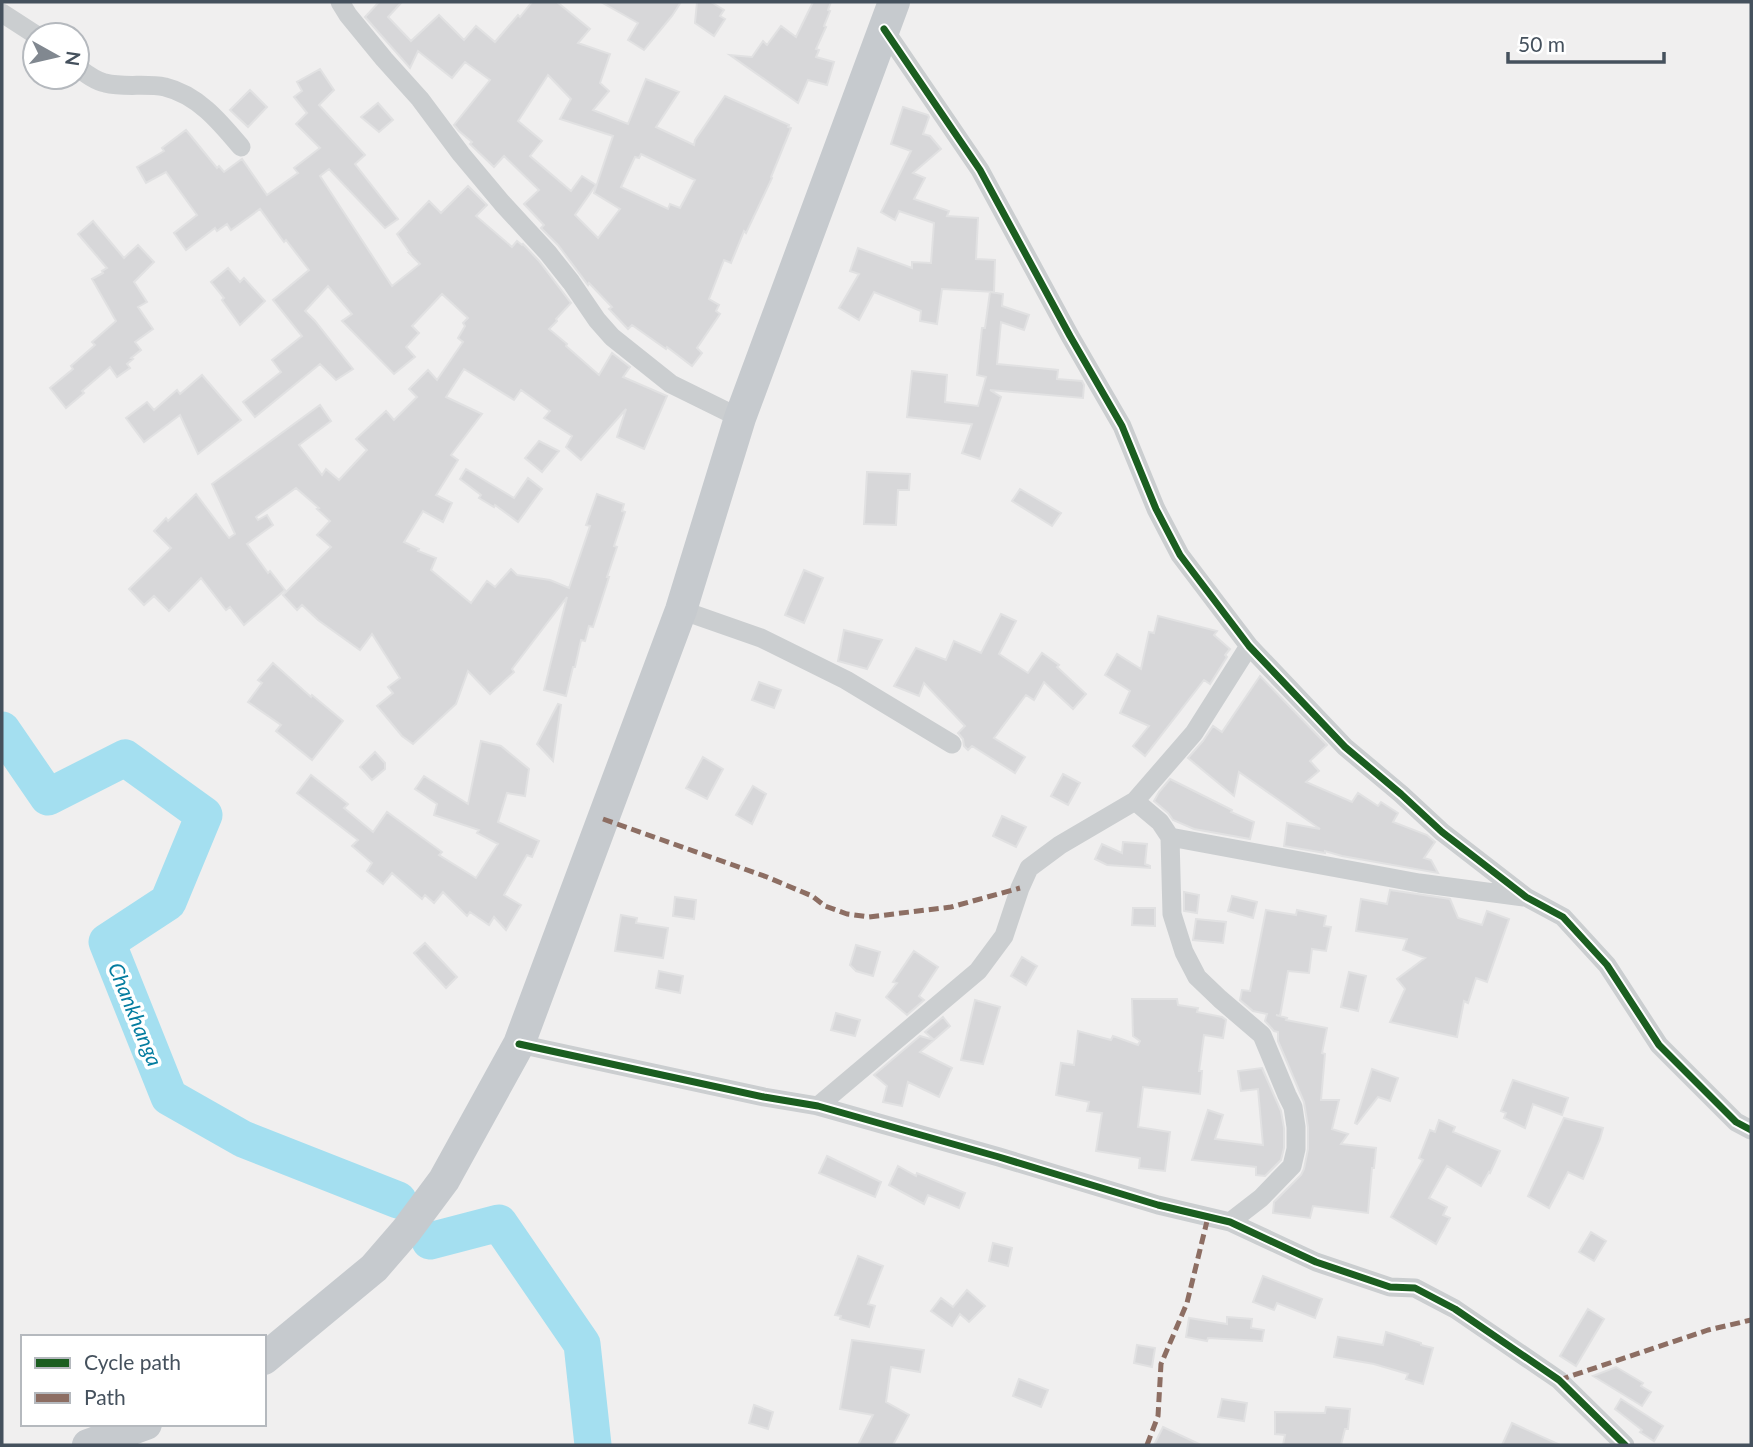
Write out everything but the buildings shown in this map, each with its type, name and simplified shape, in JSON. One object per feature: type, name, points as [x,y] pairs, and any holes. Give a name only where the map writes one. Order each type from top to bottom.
[{"type":"main road","points":[[266,1357],[374,1268],[406,1231],[444,1180],[519,1044],[681,610],[740,418],[889,15]]},
{"type":"main road","points":[[88,1445],[140,1426]]},
{"type":"street","points":[[340,2],[384,59],[420,99],[461,154],[548,253],[612,337],[671,384],[740,418]]},
{"type":"street","points":[[2,13],[21,25]]},
{"type":"street","points":[[889,15],[980,170],[1122,426],[1156,509],[1180,555],[1249,646],[1345,747],[1442,832],[1526,897],[1563,917],[1607,965],[1659,1045],[1736,1122],[1751,1130]]},
{"type":"street","points":[[91,75],[106,83],[149,85],[184,94],[210,111],[241,147]]},
{"type":"street","points":[[681,610],[761,638],[846,680],[952,744]]},
{"type":"street","points":[[818,1106],[978,971],[1004,936],[1029,868],[1060,845],[1135,801],[1194,733],[1249,646]]},
{"type":"street","points":[[1135,801],[1160,822],[1170,837],[1172,914],[1184,952],[1197,977],[1262,1035],[1293,1107],[1296,1149],[1292,1167],[1261,1198],[1230,1222]]},
{"type":"street","points":[[1170,837],[1419,883],[1526,897]]},
{"type":"street","points":[[519,1044],[764,1097],[818,1106],[1158,1205],[1230,1222],[1316,1262],[1390,1287],[1415,1288],[1455,1309],[1559,1380],[1625,1445]]},
{"type":"waterway","name":"Chankhanga","points":[[2,730],[48,797],[125,758],[204,815],[168,902],[107,942],[169,1097],[243,1139],[398,1200]]},
{"type":"waterway","name":"Chankhanga","points":[[430,1241],[499,1223],[582,1344],[593,1445]]},
{"type":"marked path","points":[[603,819],[767,877],[847,914],[869,917],[951,907],[1020,888]]},
{"type":"marked path","points":[[1147,1445],[1158,1416],[1161,1364],[1187,1303],[1208,1217]]},
{"type":"marked path","points":[[1559,1380],[1708,1330],[1751,1320]]},
{"type":"cycle path","points":[[884,29],[980,170],[1122,426],[1156,509],[1180,555],[1249,646],[1345,747],[1442,832],[1526,897],[1563,917],[1607,965],[1659,1045],[1736,1122],[1751,1130]]},
{"type":"cycle path","points":[[519,1044],[764,1097],[818,1106],[1158,1205],[1230,1222],[1316,1262],[1390,1287],[1415,1288],[1455,1309],[1559,1380],[1625,1445]]}]
